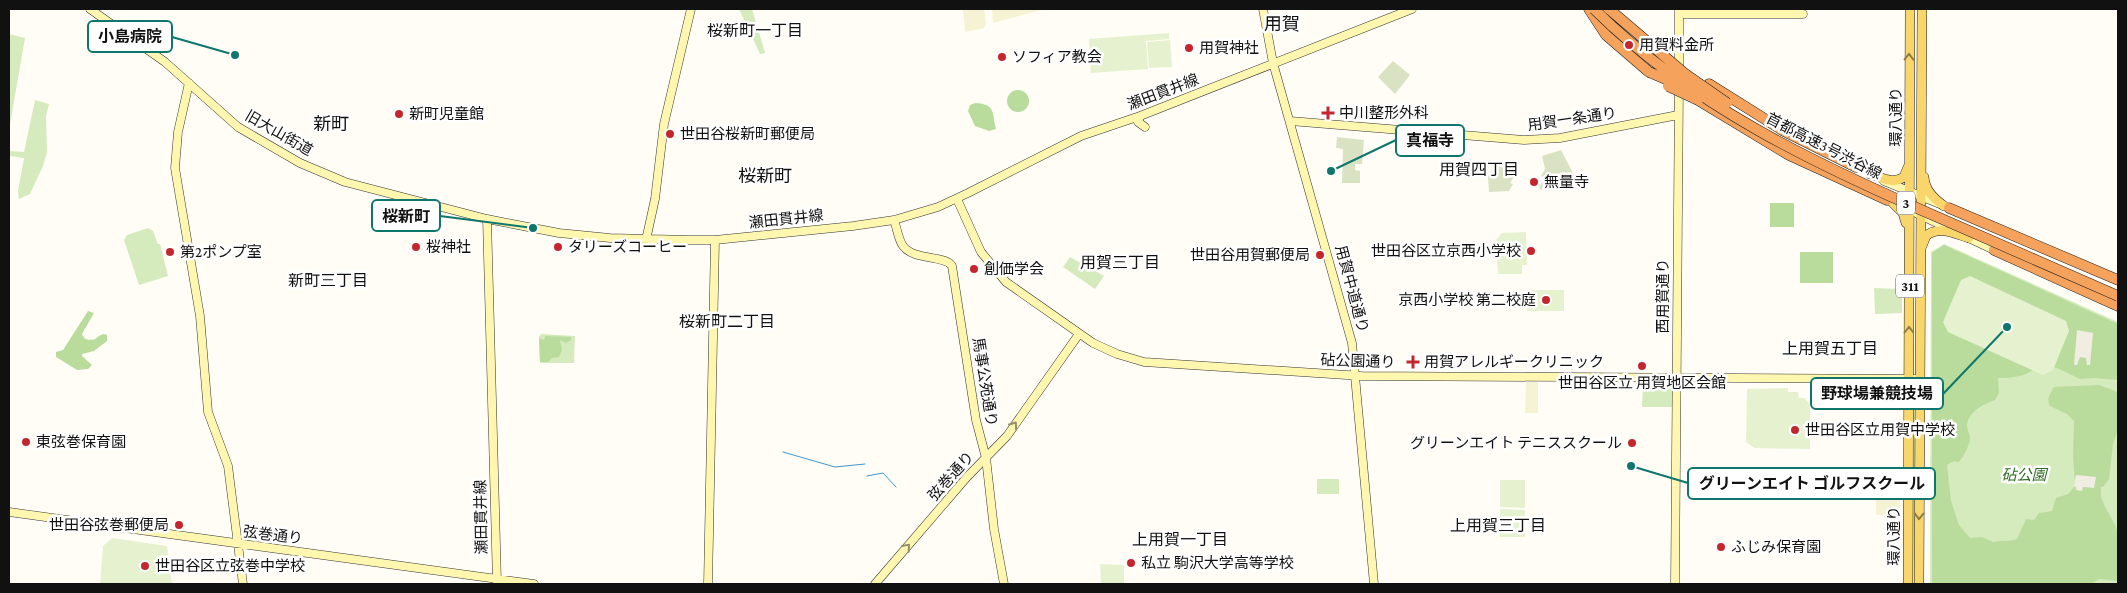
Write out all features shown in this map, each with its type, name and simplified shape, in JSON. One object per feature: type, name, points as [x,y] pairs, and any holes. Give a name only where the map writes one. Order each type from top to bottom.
[{"type":"highway","points":[[1588,9],[1606,35],[1670,88],[1708,106],[1767,142],[1842,180],[1892,202]]},
{"type":"highway","name":"首都高速3号渋谷線","points":[[1594,9],[1668,74],[1773,139],[1822,165],[2118,296]]},
{"type":"highway","name":"首都高速3号渋谷線","points":[[1609,9],[1684,73],[1722,100],[1802,147],[1892,190],[2118,289]]},
{"type":"highway","points":[[1646,42],[1749,111],[1829,155],[1856,167]]},
{"type":"highway","points":[[1649,72],[1701,94]]},
{"type":"highway","points":[[1946,207],[2118,280]]},
{"type":"highway","points":[[1994,250],[2062,279],[2118,306]]},
{"type":"main road","name":"環八通り","points":[[1908,584],[1910,9]]},
{"type":"main road","name":"環八通り","points":[[1919,584],[1922,9]]},
{"type":"main road","name":"311","points":[[1921,142],[1926,188],[1935,200],[1946,207]]},
{"type":"main road","name":"311","points":[[1870,174],[1893,182],[1901,180],[1906,173],[1910,156]]},
{"type":"main road","name":"311","points":[[1892,202],[1905,216],[1906,243],[1909,256]]},
{"type":"main road","name":"311","points":[[1920,257],[1924,239],[1933,231],[1948,232],[1969,238]]},
{"type":"street","name":"旧大山街道","points":[[90,9],[165,62],[238,127],[300,163],[345,182],[487,219]]},
{"type":"street","points":[[646,240],[654,199],[664,124],[691,9]]},
{"type":"street","name":"用賀中道通り","points":[[1264,9],[1273,63],[1352,343],[1374,584]]},
{"type":"street","name":"瀬田貫井線","points":[[497,582],[487,219],[559,233],[646,240],[715,240],[894,220],[957,199],[1081,136],[1140,116],[1412,9]]},
{"type":"street","points":[[1679,11],[1803,14]]},
{"type":"street","name":"西用賀通り","points":[[1676,584],[1679,11]]},
{"type":"street","points":[[189,83],[178,132],[176,168],[200,316],[208,412],[228,466],[243,584]]},
{"type":"street","name":"用賀一条通り","points":[[1290,121],[1524,140],[1560,138],[1678,115]]},
{"type":"street","points":[[1140,116],[1138,122],[1145,127]]},
{"type":"street","points":[[1856,167],[1910,193],[1946,207]]},
{"type":"street","name":"砧公園通り","points":[[957,199],[976,244],[999,275],[1013,288],[1079,334],[1106,350],[1144,362],[1356,376],[1920,379]]},
{"type":"street","points":[[1910,210],[1994,250]]},
{"type":"street","name":"馬事公苑通り","points":[[894,220],[901,242],[906,249],[920,257],[947,262],[952,266],[976,420],[986,458],[994,529],[1004,584]]},
{"type":"street","points":[[708,584],[715,240]]},
{"type":"street","name":"弦巻通り","points":[[875,584],[967,477],[1007,436],[1079,334]]},
{"type":"street","name":"弦巻通り","points":[[9,512],[497,582],[534,584]]},
{"type":"shaded area","points":[[963,9],[984,9],[986,24],[984,28],[965,32]]},
{"type":"shaded area","points":[[992,9],[1045,9],[993,23]]},
{"type":"shaded area","points":[[2077,330],[2093,333],[2090,365],[2087,365],[2086,358],[2080,357],[2077,365],[2074,365]]},
{"type":"shaded area","points":[[1526,382],[1538,382],[1538,413],[1525,413]]},
{"type":"shaded area","points":[[2076,475],[2096,477],[2094,488],[2083,487],[2082,491],[2076,490],[2074,486]]},
{"type":"shaded area","points":[[1876,481],[1898,482],[1900,484],[1900,514],[1876,515]]},
{"type":"green space","points":[[739,9],[752,9],[765,53],[760,54]]},
{"type":"green space","points":[[1169,33],[1169,39],[1146,41],[1148,69],[1091,73],[1089,39]]},
{"type":"green space","points":[[9,34],[25,38],[9,130]]},
{"type":"green space","points":[[1170,40],[1172,67],[1149,68],[1147,42]]},
{"type":"green space","points":[[1393,61],[1410,75],[1395,94],[1378,77]]},
{"type":"green space","points":[[1018,90],[1026,93],[1029,101],[1026,109],[1018,112],[1010,109],[1007,101],[1010,93]]},
{"type":"green space","points":[[35,100],[49,104],[46,116],[47,152],[43,166],[30,194],[19,199],[18,191],[24,158],[9,156],[9,151],[24,152]]},
{"type":"green space","points":[[975,103],[990,107],[996,129],[989,131],[975,126],[968,111],[970,105]]},
{"type":"green space","points":[[1337,137],[1364,140],[1362,164],[1355,164],[1355,170],[1360,171],[1360,183],[1342,183],[1343,149],[1336,148]]},
{"type":"green space","points":[[1561,150],[1576,179],[1564,191],[1559,191],[1552,186],[1542,190],[1539,188],[1544,178],[1541,176],[1545,169],[1542,156]]},
{"type":"green space","points":[[1496,164],[1515,175],[1510,183],[1513,184],[1509,191],[1489,192],[1488,176]]},
{"type":"green space","points":[[1770,203],[1794,203],[1794,227],[1770,227]]},
{"type":"green space","points":[[148,228],[153,231],[158,244],[160,244],[168,276],[139,285],[124,240],[127,235]]},
{"type":"green space","points":[[1526,232],[1527,265],[1522,265],[1522,274],[1498,274],[1496,240],[1502,233]]},
{"type":"green space","name":"砧公園","points":[[1944,244],[2118,322],[2118,584],[1930,584],[1931,252]]},
{"type":"green space","name":"砧公園","points":[[1944,245],[2118,324],[2118,380],[2080,379],[2057,368],[2040,365],[2031,372],[2020,376],[1998,378],[1999,393],[1995,400],[1978,409],[1968,420],[1967,426],[1970,440],[1965,454],[1959,462],[1954,461],[1947,465],[1951,501],[1959,525],[1970,538],[1982,537],[1993,542],[2017,539],[2026,519],[2034,520],[2039,513],[2052,511],[2056,498],[2068,494],[2075,486],[2073,456],[2074,421],[2067,414],[2050,406],[2048,399],[2054,387],[2099,385],[2118,392],[2118,429],[2113,444],[2109,479],[2101,487],[2101,493],[2118,535],[2120,548],[2118,581],[2099,579],[2091,584],[1932,584],[1932,253]]},
{"type":"green space","points":[[1800,252],[1833,252],[1833,283],[1800,283]]},
{"type":"green space","points":[[1070,257],[1104,276],[1095,289],[1063,267]]},
{"type":"green space","points":[[1970,276],[2066,321],[2069,331],[2053,370],[2043,375],[1948,332],[1943,322],[1961,280]]},
{"type":"green space","points":[[1874,288],[1902,289],[1902,313],[1875,314]]},
{"type":"green space","name":"京西小学校 第二校庭","points":[[1527,290],[1564,290],[1564,311],[1527,311]]},
{"type":"green space","points":[[88,311],[94,313],[82,334],[85,339],[94,339],[104,334],[107,335],[107,341],[94,351],[82,354],[92,365],[88,369],[77,370],[56,357],[56,352],[63,350]]},
{"type":"green space","points":[[541,334],[575,336],[574,363],[540,363],[539,337]]},
{"type":"green space","points":[[545,336],[571,337],[571,340],[566,343],[560,340],[562,350],[559,357],[552,358],[548,362],[540,362],[539,338],[544,340]]},
{"type":"green space","points":[[1643,382],[1668,382],[1673,387],[1672,407],[1642,407]]},
{"type":"green space","points":[[1788,388],[1788,392],[1798,392],[1799,398],[1804,398],[1810,404],[1810,449],[1755,448],[1746,442],[1747,389]]},
{"type":"green space","points":[[1912,391],[1916,391],[1915,584],[1912,584]]},
{"type":"green space","points":[[1317,479],[1339,479],[1339,494],[1317,494]]},
{"type":"green space","points":[[1500,480],[1525,480],[1525,508],[1500,507]]},
{"type":"green space","points":[[1500,509],[1525,510],[1525,537],[1500,537]]},
{"type":"green space","name":"世田谷区立弦巻中学校","points":[[112,538],[167,546],[172,584],[100,584],[103,546]]},
{"type":"green space","points":[[1100,564],[1124,565],[1124,584],[1101,584]]},
{"type":"waterway","points":[[783,452],[835,467],[865,464]]},
{"type":"waterway","points":[[867,476],[883,473],[896,487]]},
{"type":"place","name":"用賀料金所","points":[[1629,45]]},
{"type":"place","name":"用賀神社","points":[[1189,48]]},
{"type":"place","name":"小島病院","points":[[235,55]]},
{"type":"place","name":"ソフィア教会","points":[[1002,57]]},
{"type":"place","name":"中川整形外科","points":[[1328,113]]},
{"type":"place","name":"新町児童館","points":[[399,114]]},
{"type":"place","name":"世田谷桜新町郵便局","points":[[670,134]]},
{"type":"place","name":"真福寺","points":[[1331,171]]},
{"type":"place","name":"無量寺","points":[[1534,182]]},
{"type":"place","name":"桜新町","points":[[533,228]]},
{"type":"place","name":"桜神社","points":[[416,247]]},
{"type":"place","name":"タリーズコーヒー","points":[[558,247]]},
{"type":"place","name":"世田谷区立京西小学校","points":[[1531,251]]},
{"type":"place","name":"第2ポンプ室","points":[[170,252]]},
{"type":"place","name":"世田谷用賀郵便局","points":[[1320,255]]},
{"type":"place","name":"創価学会","points":[[974,269]]},
{"type":"place","name":"京西小学校 第二校庭","points":[[1546,300]]},
{"type":"place","name":"野球場兼競技場","points":[[2007,327]]},
{"type":"place","name":"用賀アレルギークリニック","points":[[1413,362]]},
{"type":"place","name":"世田谷区立 用賀地区会館","points":[[1642,366]]},
{"type":"place","name":"世田谷区立用賀中学校","points":[[1795,430]]},
{"type":"place","name":"東弦巻保育園","points":[[26,442]]},
{"type":"place","name":"グリーンエイト テニススクール","points":[[1632,443]]},
{"type":"place","name":"グリーンエイト ゴルフスクール","points":[[1631,466]]},
{"type":"place","name":"世田谷弦巻郵便局","points":[[179,525]]},
{"type":"place","name":"ふじみ保育園","points":[[1721,547]]},
{"type":"place","name":"私立 駒沢大学高等学校","points":[[1131,563]]},
{"type":"place","name":"世田谷区立弦巻中学校","points":[[145,566]]},
{"type":"district","name":"用賀","points":[[1282,24]]},
{"type":"district","name":"桜新町一丁目","points":[[755,30]]},
{"type":"district","name":"新町","points":[[331,124]]},
{"type":"district","name":"用賀四丁目","points":[[1479,169]]},
{"type":"district","name":"桜新町","points":[[765,176]]},
{"type":"district","name":"用賀三丁目","points":[[1120,262]]},
{"type":"district","name":"新町三丁目","points":[[328,280]]},
{"type":"district","name":"桜新町二丁目","points":[[727,321]]},
{"type":"district","name":"上用賀五丁目","points":[[1830,348]]},
{"type":"district","name":"上用賀三丁目","points":[[1498,525]]},
{"type":"district","name":"上用賀一丁目","points":[[1180,539]]}]
